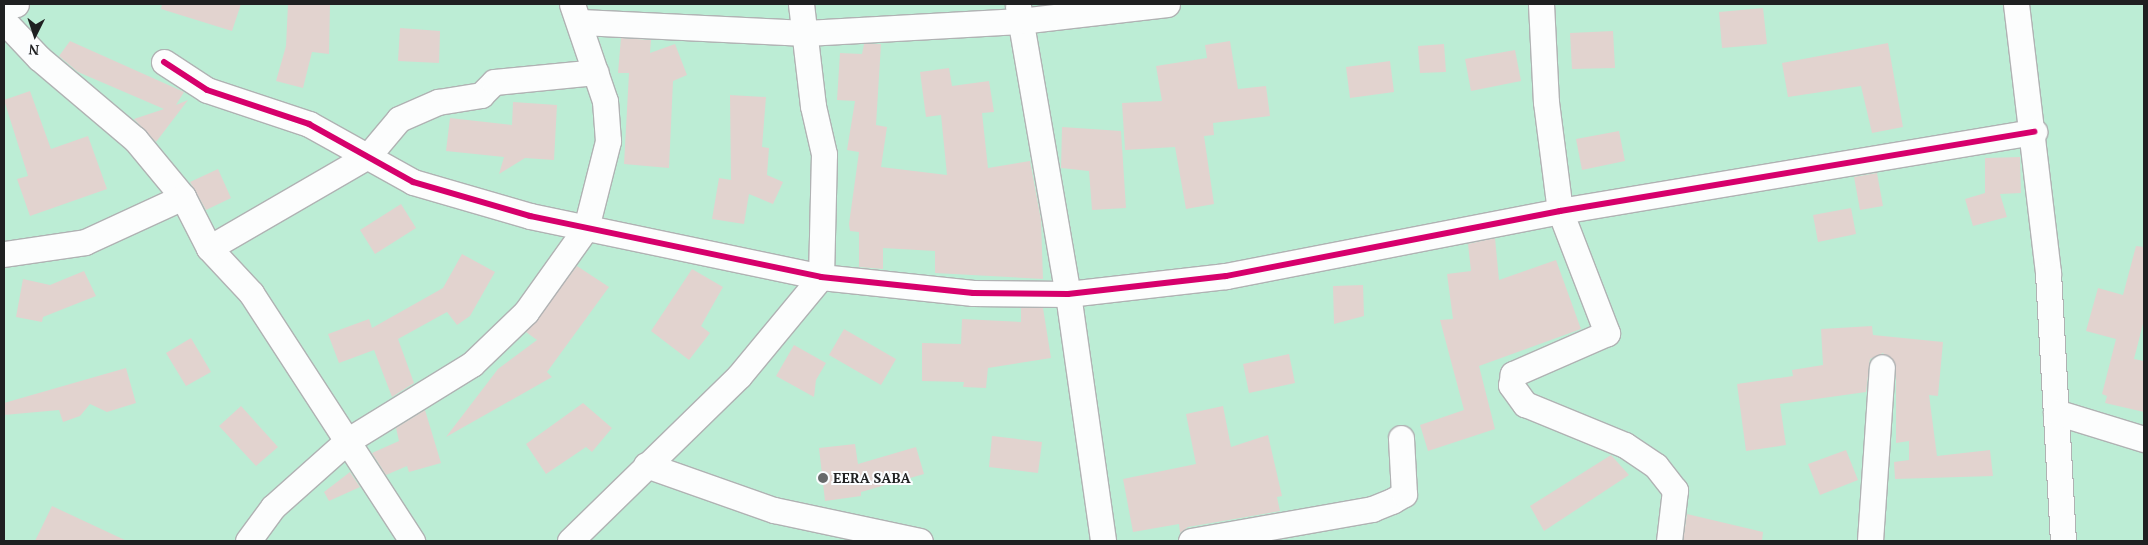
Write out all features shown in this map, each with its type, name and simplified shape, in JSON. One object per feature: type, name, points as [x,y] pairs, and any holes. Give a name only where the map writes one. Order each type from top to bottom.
[{"type":"street","points":[[4,6],[16,4]]},
{"type":"street","points":[[570,541],[739,376],[821,277],[824,154],[813,106],[806,33],[801,4]]},
{"type":"street","points":[[248,541],[273,507],[347,441],[472,364],[526,312],[586,228],[608,141],[605,101],[577,13],[806,33],[1019,12],[1167,4]]},
{"type":"street","points":[[1541,4],[1546,102],[1560,211],[1607,333],[1513,374],[1511,386],[1525,404],[1625,445],[1656,466],[1675,490],[1669,541]]},
{"type":"street","points":[[2016,4],[2034,132],[2056,412],[2063,541]]},
{"type":"street","points":[[1019,12],[1068,294],[1103,541]]},
{"type":"street","points":[[4,21],[39,58],[135,140],[184,197],[208,248],[251,293],[412,541]]},
{"type":"street","points":[[164,62],[207,90],[309,124],[413,182],[586,228],[821,277],[973,292],[1068,294],[1226,276],[1560,211],[2034,132]]},
{"type":"street","points":[[208,248],[368,156],[399,119],[438,102],[481,95],[494,82],[596,72]]},
{"type":"street","points":[[4,254],[85,242],[184,197]]},
{"type":"street","points":[[1870,541],[1882,367]]},
{"type":"street","points":[[2056,412],[2144,439]]},
{"type":"street","points":[[1191,541],[1372,509],[1392,500],[1404,494],[1401,438]]},
{"type":"street","points":[[646,465],[774,510],[920,541]]},
{"type":"green space","points":[[4,4],[2144,4],[2144,541],[4,541]]},
{"type":"building","points":[[162,4],[241,4],[232,31],[161,9]]},
{"type":"building","points":[[288,4],[330,4],[329,54],[312,52],[303,88],[276,81],[286,46]]},
{"type":"building","points":[[1763,8],[1767,44],[1722,48],[1719,12]]},
{"type":"building","points":[[400,28],[440,31],[439,63],[398,61]]},
{"type":"building","points":[[1613,31],[1615,68],[1572,69],[1570,33]]},
{"type":"building","points":[[621,38],[651,40],[650,53],[675,44],[687,75],[673,81],[669,168],[624,164],[629,73],[618,73]]},
{"type":"building","points":[[70,41],[184,92],[176,105],[188,100],[156,142],[134,119],[164,109],[78,72],[59,56]]},
{"type":"building","points":[[1230,41],[1238,89],[1266,86],[1270,116],[1213,123],[1214,135],[1204,136],[1214,204],[1186,209],[1175,147],[1125,150],[1122,103],[1162,101],[1156,66],[1207,58],[1205,45]]},
{"type":"building","points":[[1888,43],[1903,127],[1872,133],[1861,86],[1788,97],[1782,63]]},
{"type":"building","points":[[864,44],[881,44],[876,125],[887,127],[881,167],[947,175],[941,115],[926,117],[920,72],[949,68],[952,86],[989,81],[994,112],[982,113],[988,168],[1030,161],[1041,220],[1043,279],[935,273],[935,251],[883,248],[883,269],[859,267],[859,232],[850,231],[849,224],[859,152],[847,150],[855,101],[837,100],[840,53],[862,54]]},
{"type":"building","points":[[1444,44],[1446,72],[1420,73],[1418,46]]},
{"type":"building","points":[[1515,50],[1521,81],[1471,91],[1465,59]]},
{"type":"building","points":[[1390,61],[1394,92],[1350,98],[1346,67]]},
{"type":"building","points":[[30,91],[51,149],[88,136],[107,189],[30,216],[17,179],[28,176],[4,100]]},
{"type":"building","points":[[730,95],[766,97],[762,147],[769,148],[767,175],[783,182],[773,204],[749,194],[744,224],[712,219],[719,178],[731,180]]},
{"type":"building","points":[[513,102],[557,105],[554,160],[525,158],[499,174],[504,157],[446,151],[450,118],[512,125]]},
{"type":"building","points":[[1062,127],[1121,131],[1126,208],[1092,210],[1089,171],[1061,168]]},
{"type":"building","points":[[1619,131],[1625,161],[1582,170],[1576,139]]},
{"type":"building","points":[[2020,157],[2021,193],[2000,194],[2007,217],[1973,226],[1965,199],[1985,193],[1985,158]]},
{"type":"building","points":[[218,169],[231,198],[206,210],[190,182]]},
{"type":"building","points":[[1877,173],[1883,206],[1860,210],[1854,177]]},
{"type":"building","points":[[401,204],[416,228],[375,254],[360,230]]},
{"type":"building","points":[[1851,208],[1856,234],[1818,242],[1813,215]]},
{"type":"building","points":[[1495,238],[1499,280],[1556,260],[1581,329],[1479,366],[1495,429],[1428,451],[1420,425],[1464,410],[1440,320],[1453,319],[1447,274],[1471,271],[1468,244]]},
{"type":"building","points":[[2136,246],[2144,247],[2144,320],[2134,359],[2144,361],[2144,412],[2105,403],[2107,396],[2102,394],[2116,339],[2086,331],[2098,288],[2123,295]]},
{"type":"building","points":[[462,254],[495,272],[470,316],[457,325],[447,312],[398,339],[414,383],[392,397],[374,350],[339,363],[328,334],[369,319],[372,328],[443,288]]},
{"type":"building","points":[[577,266],[609,287],[547,372],[552,377],[446,437],[498,369],[537,340],[526,332]]},
{"type":"building","points":[[692,269],[723,287],[701,326],[710,333],[689,360],[651,331]]},
{"type":"building","points":[[84,271],[96,296],[43,317],[42,322],[16,317],[23,279],[50,285]]},
{"type":"building","points":[[1363,285],[1364,316],[1334,324],[1333,286]]},
{"type":"building","points":[[1021,308],[1043,308],[1051,358],[988,368],[986,388],[963,387],[964,382],[922,381],[922,343],[961,344],[962,319],[1021,322]]},
{"type":"building","points":[[1872,326],[1873,335],[1943,342],[1938,396],[1929,395],[1937,456],[1990,450],[1993,476],[1895,479],[1894,462],[1909,460],[1909,441],[1896,443],[1896,368],[1883,353],[1870,359],[1866,392],[1780,404],[1786,445],[1746,451],[1737,384],[1793,376],[1792,370],[1823,365],[1821,329]]},
{"type":"building","points":[[844,329],[896,359],[881,385],[829,355]]},
{"type":"building","points":[[191,338],[211,372],[186,386],[166,353]]},
{"type":"building","points":[[794,345],[826,363],[816,380],[814,397],[776,376]]},
{"type":"building","points":[[1289,354],[1295,383],[1249,393],[1243,364]]},
{"type":"building","points":[[126,368],[136,403],[107,412],[90,404],[80,416],[63,422],[59,410],[4,415],[4,403]]},
{"type":"building","points":[[583,403],[612,428],[592,452],[586,447],[546,474],[526,444]]},
{"type":"building","points":[[241,406],[278,447],[256,466],[219,426]]},
{"type":"building","points":[[1223,406],[1231,447],[1268,435],[1282,496],[1277,497],[1280,511],[1188,527],[1180,533],[1179,524],[1133,532],[1123,479],[1196,464],[1186,414]]},
{"type":"building","points":[[425,410],[441,463],[409,472],[407,466],[386,475],[372,453],[399,441],[396,428]]},
{"type":"building","points":[[992,436],[1042,442],[1038,473],[989,467]]},
{"type":"building","points":[[855,444],[858,464],[916,447],[924,474],[861,492],[861,496],[825,501],[819,448]]},
{"type":"building","points":[[1846,450],[1858,480],[1820,495],[1808,464]]},
{"type":"building","points":[[1611,455],[1629,475],[1544,531],[1530,506]]},
{"type":"building","points":[[350,472],[360,487],[329,501],[324,492]]},
{"type":"building","points":[[52,506],[127,541],[35,541]]},
{"type":"building","points":[[1687,514],[1763,532],[1762,541],[1683,541]]},
{"type":"cycle path","points":[[164,62],[207,90],[309,124],[413,182],[530,216],[821,277],[973,293],[1068,294],[1226,276],[1560,211],[2034,132]]},
{"type":"place","name":"EERA SABA","points":[[823,478]]}]
